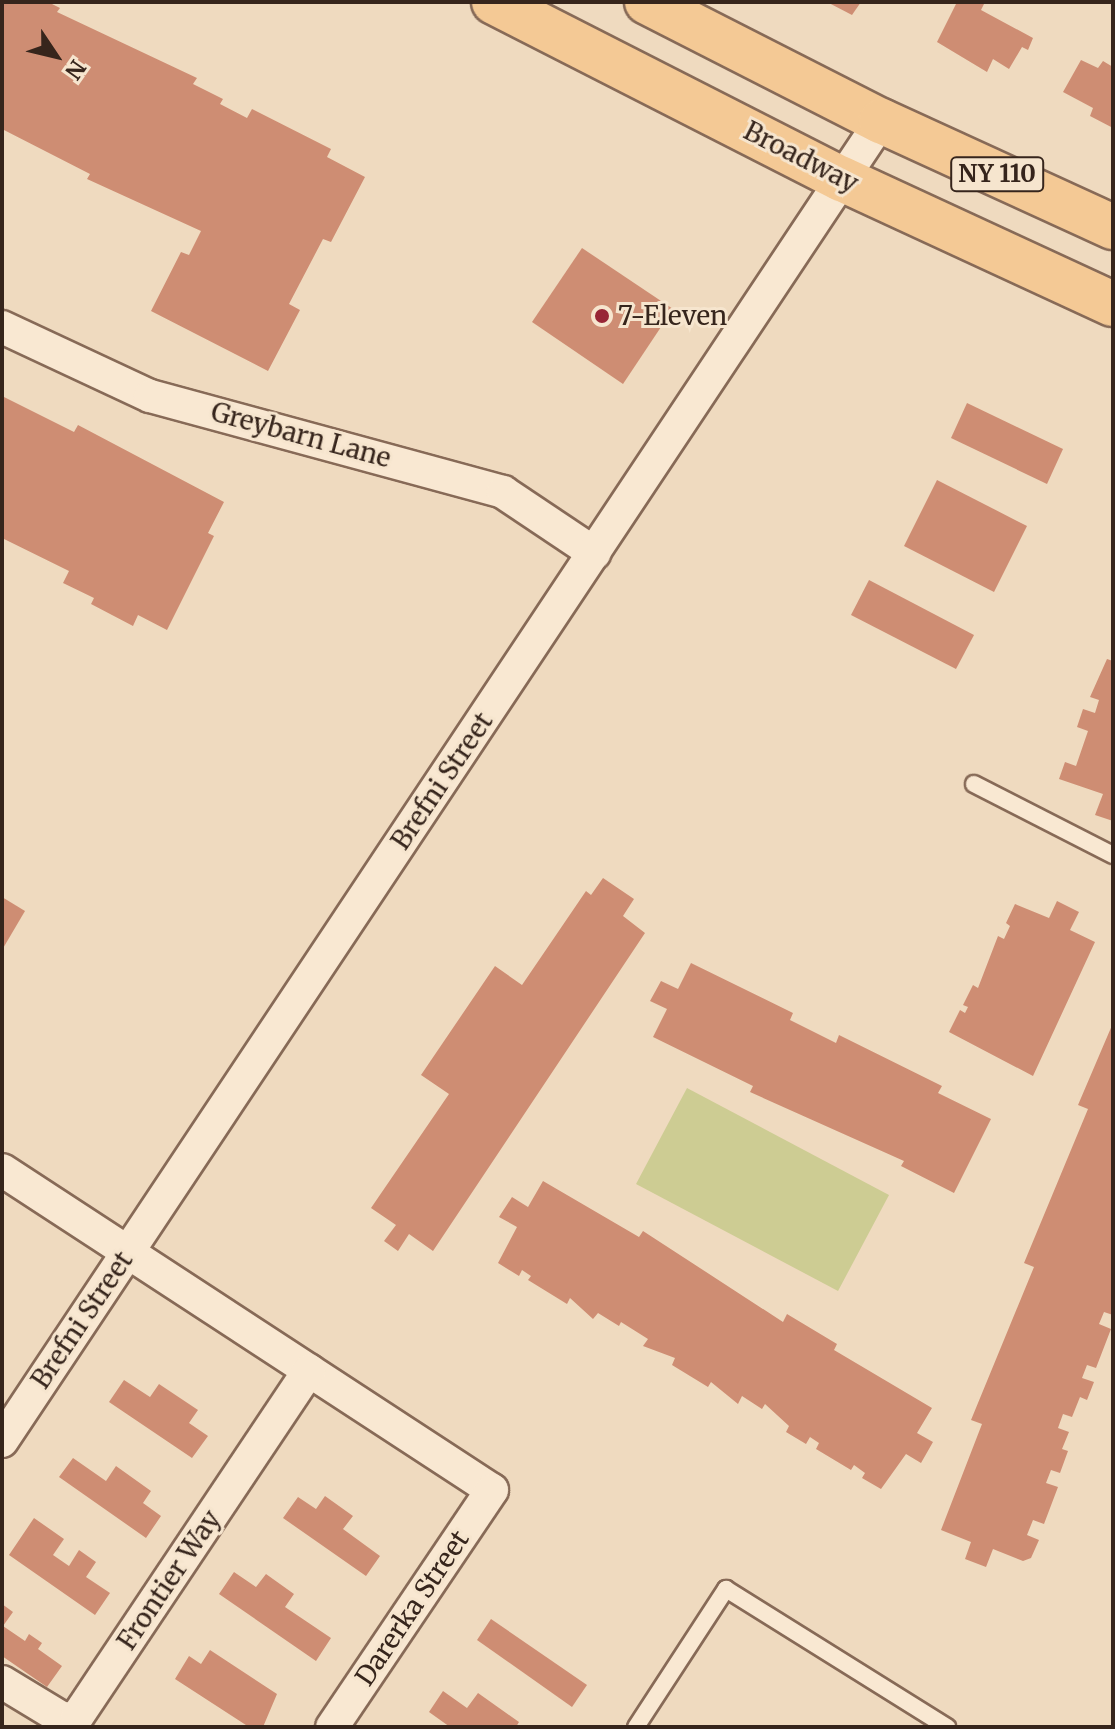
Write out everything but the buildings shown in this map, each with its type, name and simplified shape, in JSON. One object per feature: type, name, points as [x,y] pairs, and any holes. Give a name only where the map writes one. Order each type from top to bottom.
[{"type":"main road","name":"Broadway","points":[[494,2],[842,179],[1113,304]]},
{"type":"main road","name":"NY 110","points":[[647,2],[881,121],[1113,227]]},
{"type":"street","name":"Brefni Street","points":[[2,1441],[881,121]]},
{"type":"street","name":"Greybarn Lane","points":[[2,327],[150,396],[503,492],[594,553]]},
{"type":"street","points":[[2,1170],[309,1371]]},
{"type":"street","name":"Darerka Street","points":[[309,1371],[492,1490],[332,1727]]},
{"type":"street","name":"Frontier Way","points":[[2,1682],[63,1719],[77,1717],[309,1371]]},
{"type":"lane","points":[[974,784],[1113,855]]},
{"type":"lane","points":[[636,1727],[726,1589],[947,1727]]},
{"type":"shaded area","points":[[687,1088],[889,1195],[838,1291],[636,1184]]},
{"type":"place","name":"7-Eleven","points":[[602,316]]}]
